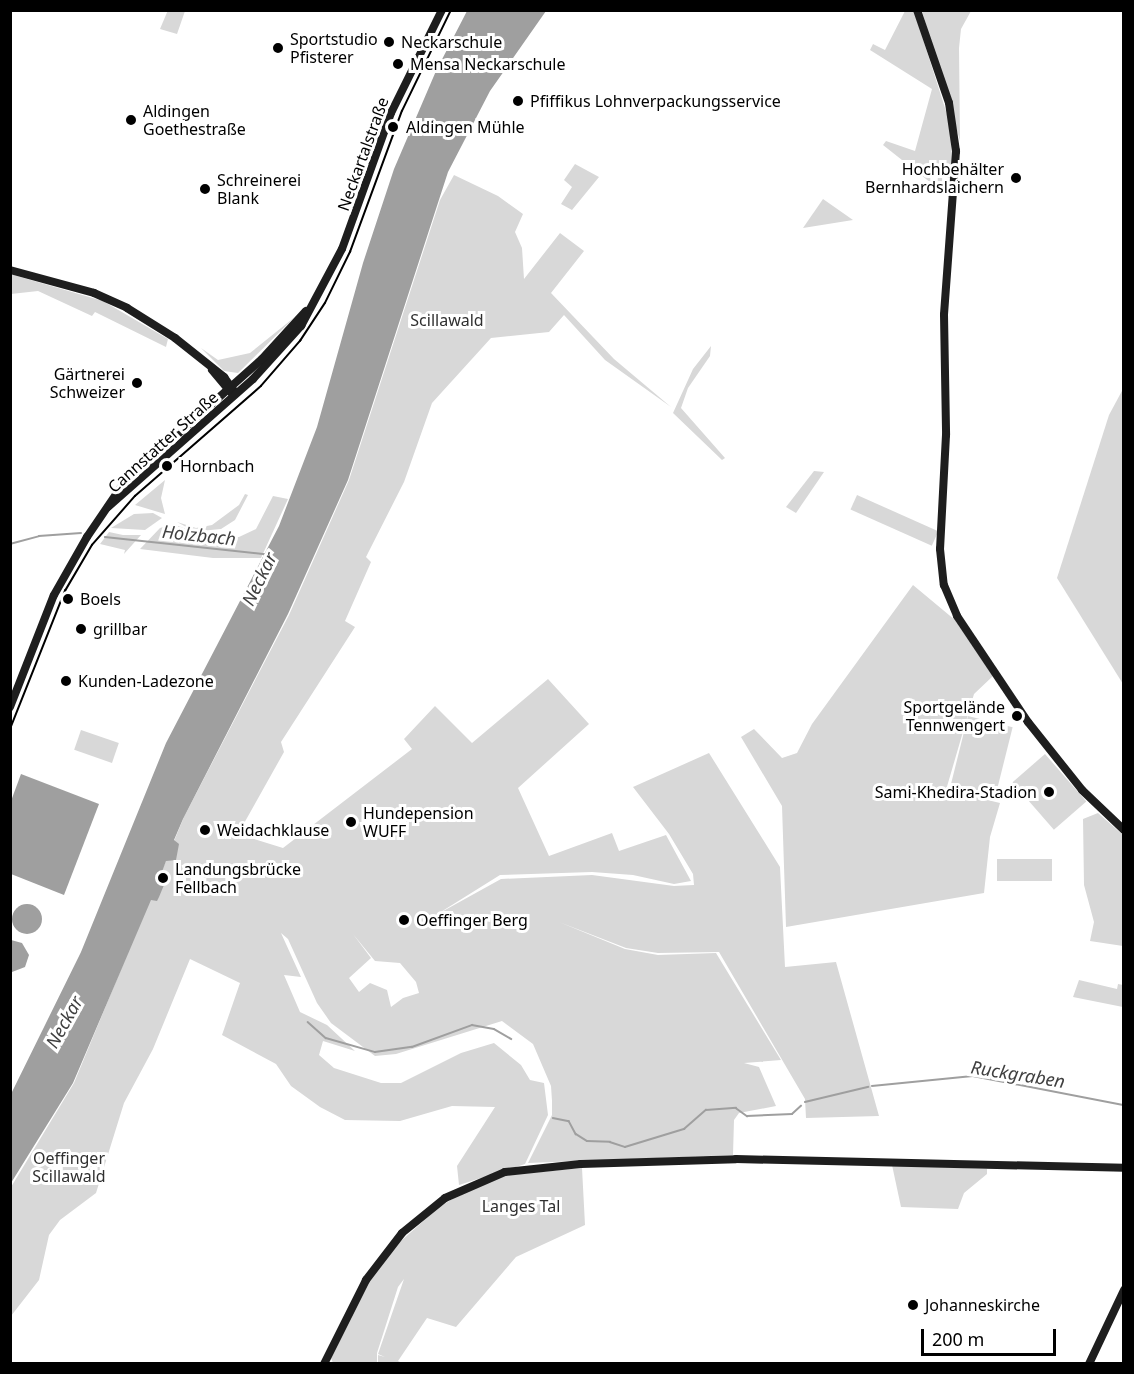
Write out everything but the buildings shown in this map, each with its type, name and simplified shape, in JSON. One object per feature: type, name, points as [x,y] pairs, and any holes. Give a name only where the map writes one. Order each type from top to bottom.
[{"type":"main road","name":"Neckartalstraße","points":[[235,395],[294,336],[342,249],[391,113],[442,10]]},
{"type":"main road","points":[[917,10],[954,127],[951,218],[944,315],[947,423],[940,549],[944,585],[957,616],[1028,722],[1082,790],[1124,830]]},
{"type":"main road","name":"Cannstatter Straße","points":[[10,270],[94,293],[176,338],[224,377],[229,389]]},
{"type":"main road","name":"Neckartalstraße","points":[[229,389],[246,375],[311,306]]},
{"type":"main road","name":"Cannstatter Straße","points":[[108,507],[235,395],[210,367]]},
{"type":"main road","points":[[224,377],[246,375]]},
{"type":"main road","name":"Cannstatter Straße","points":[[10,707],[54,595],[75,555],[108,507],[134,470],[229,389]]},
{"type":"main road","points":[[324,1364],[360,1290],[402,1233],[445,1198],[505,1172],[541,1166],[748,1159],[961,1162],[1124,1168]]},
{"type":"main road","points":[[1089,1364],[1124,1290]]},
{"type":"green space","points":[[168,10],[185,11],[177,34],[160,29]]},
{"type":"green space","points":[[905,11],[914,11],[952,130],[950,198],[883,145],[886,141],[915,151],[932,89],[870,50],[873,44],[885,50]]},
{"type":"green space","points":[[922,11],[971,11],[961,29],[959,48],[960,141]]},
{"type":"green space","points":[[575,164],[599,177],[572,210],[561,204],[572,187],[564,180]]},
{"type":"green space","points":[[454,175],[498,196],[523,214],[515,232],[522,248],[524,279],[560,233],[584,251],[551,293],[614,359],[671,407],[605,360],[564,315],[549,332],[491,338],[432,403],[404,482],[366,557],[371,562],[345,621],[355,627],[281,742],[284,752],[238,834],[283,848],[412,749],[404,739],[435,706],[472,743],[548,679],[589,724],[518,788],[549,856],[612,833],[619,851],[666,835],[691,881],[674,884],[633,875],[592,872],[500,875],[436,915],[501,879],[592,875],[674,886],[694,885],[693,874],[669,834],[633,787],[709,753],[780,867],[785,967],[836,962],[879,1116],[806,1118],[805,1099],[719,952],[658,953],[626,948],[559,922],[625,949],[658,955],[716,953],[781,1060],[744,1063],[759,1067],[776,1106],[739,1113],[734,1120],[733,1155],[528,1163],[552,1115],[551,1086],[533,1044],[502,1021],[396,1054],[375,1056],[331,1023],[317,1003],[288,939],[281,933],[301,977],[284,975],[300,1012],[327,1025],[355,1051],[323,1041],[319,1055],[334,1068],[381,1083],[401,1083],[461,1053],[494,1043],[521,1065],[530,1080],[544,1083],[548,1115],[525,1164],[459,1185],[457,1166],[495,1107],[452,1106],[400,1121],[345,1120],[320,1107],[291,1086],[276,1064],[222,1035],[240,983],[190,959],[153,1049],[124,1103],[96,1193],[60,1220],[49,1235],[39,1280],[11,1316],[11,1187],[74,1083],[184,817],[289,615],[349,480],[440,200]],"holes":[[[353,934],[375,961],[400,963],[416,982],[419,993],[403,998],[391,1007],[387,990],[370,983],[359,992],[349,978],[371,958]]]},
{"type":"green space","points":[[823,199],[853,220],[803,228]]},
{"type":"green space","points":[[10,274],[103,301],[168,339],[166,347],[95,312],[92,316],[38,291],[11,294]]},
{"type":"green space","points":[[296,316],[238,373],[224,371],[201,348],[218,360],[250,353]]},
{"type":"green space","points":[[711,346],[710,356],[688,388],[681,408],[725,458],[722,460],[673,413],[693,369]]},
{"type":"green space","points":[[1123,389],[1123,684],[1057,578],[1109,415]]},
{"type":"green space","points":[[814,471],[824,472],[796,513],[786,507]]},
{"type":"green space","points":[[165,480],[161,498],[165,514],[135,505]]},
{"type":"green space","points":[[245,494],[248,495],[235,520],[221,529],[200,531],[177,522],[196,528],[212,525],[239,505]]},
{"type":"green space","points":[[857,495],[938,531],[932,546],[850,510]]},
{"type":"green space","points":[[273,496],[288,499],[261,558],[213,558],[140,549],[160,528],[173,524],[207,537],[239,537],[256,529]]},
{"type":"green space","points":[[153,513],[162,518],[145,530],[111,528],[134,514]]},
{"type":"green space","points":[[109,532],[141,535],[124,554],[125,550],[100,544]]},
{"type":"green space","points":[[913,585],[955,620],[993,676],[974,694],[946,790],[1000,803],[990,837],[984,893],[786,927],[782,806],[741,737],[754,729],[782,758],[797,753],[812,724]]},
{"type":"green space","points":[[968,716],[1013,727],[995,799],[950,788]]},
{"type":"green space","points":[[81,730],[119,743],[112,763],[74,750]]},
{"type":"green space","name":"Sami-Khedira-Stadion","points":[[1045,754],[1086,802],[1054,830],[1013,782]]},
{"type":"green space","points":[[1098,813],[1123,835],[1123,946],[1090,941],[1094,922],[1084,885],[1083,819]]},
{"type":"green space","points":[[997,859],[1052,859],[1052,881],[997,881]]},
{"type":"green space","points":[[1079,980],[1117,989],[1118,984],[1123,985],[1123,1007],[1073,997]]},
{"type":"green space","points":[[892,1165],[987,1169],[987,1174],[964,1193],[958,1209],[901,1207]]},
{"type":"green space","name":"Langes Tal","points":[[582,1168],[585,1225],[516,1257],[456,1327],[427,1318],[398,1361],[402,1363],[378,1363],[378,1355],[385,1357],[378,1354],[404,1279],[398,1287],[377,1353],[377,1363],[333,1363],[331,1358],[369,1281],[392,1249],[438,1208],[463,1192],[507,1175]]},
{"type":"water","name":"Neckar","points":[[467,11],[546,11],[490,91],[448,172],[348,480],[288,614],[183,819],[174,840],[179,844],[176,860],[166,861],[159,880],[164,885],[159,897],[157,901],[151,900],[73,1083],[11,1183],[11,1094],[81,952],[166,743],[279,526],[317,427],[363,263],[394,169],[436,71]]},
{"type":"water","points":[[21,774],[99,804],[64,895],[11,874],[11,801]]},
{"type":"water","points":[[27,904],[38,908],[42,919],[38,930],[27,934],[16,930],[12,919],[16,908]]},
{"type":"water","points":[[11,940],[22,943],[29,955],[25,967],[12,972]]},
{"type":"waterway","name":"Holzbach","points":[[10,544],[39,536],[81,533]]},
{"type":"waterway","name":"Holzbach","points":[[105,537],[265,554]]},
{"type":"waterway","name":"Ruckgraben","points":[[308,1022],[326,1038],[375,1052],[412,1047],[472,1025],[494,1029],[511,1039]]},
{"type":"waterway","name":"Ruckgraben","points":[[872,1086],[973,1076],[1124,1105]]},
{"type":"waterway","name":"Ruckgraben","points":[[805,1102],[868,1087]]},
{"type":"waterway","name":"Ruckgraben","points":[[553,1118],[569,1121],[576,1134],[587,1141],[610,1142],[625,1147],[684,1129],[706,1110],[736,1108],[747,1116],[792,1114],[801,1106]]},
{"type":"tram line","points":[[10,729],[65,591],[92,545],[135,496],[261,386],[300,341],[325,303],[350,252],[402,111],[451,10]]},
{"type":"place","name":"Neckarschule","points":[[389,42]]},
{"type":"place","name":"Sportstudio Pfisterer","points":[[278,48]]},
{"type":"place","name":"Mensa Neckarschule","points":[[398,64]]},
{"type":"place","name":"Pfiffikus Lohnverpackungsservice","points":[[518,101]]},
{"type":"place","name":"Aldingen Goethestraße","points":[[131,120]]},
{"type":"place","name":"Aldingen Mühle","points":[[393,127]]},
{"type":"place","name":"Hochbehälter Bernhardslaichern","points":[[1016,178]]},
{"type":"place","name":"Schreinerei Blank","points":[[205,189]]},
{"type":"place","name":"Gärtnerei Schweizer","points":[[137,383]]},
{"type":"place","name":"Hornbach","points":[[167,466]]},
{"type":"place","name":"Boels","points":[[68,599]]},
{"type":"place","name":"grillbar","points":[[81,629]]},
{"type":"place","name":"Kunden-Ladezone","points":[[66,681]]},
{"type":"place","name":"Sportgelände Tennwengert","points":[[1017,716]]},
{"type":"place","name":"Sami-Khedira-Stadion","points":[[1049,792]]},
{"type":"place","name":"Hundepension WUFF","points":[[351,822]]},
{"type":"place","name":"Weidachklause","points":[[205,830]]},
{"type":"place","name":"Landungsbrücke Fellbach","points":[[163,878]]},
{"type":"place","name":"Oeffinger Berg","points":[[404,920]]},
{"type":"place","name":"Johanneskirche","points":[[913,1305]]},
{"type":"park label","name":"Scillawald","points":[[447,320]]},
{"type":"park label","name":"Oeffinger Scillawald","points":[[69,1167]]}]
